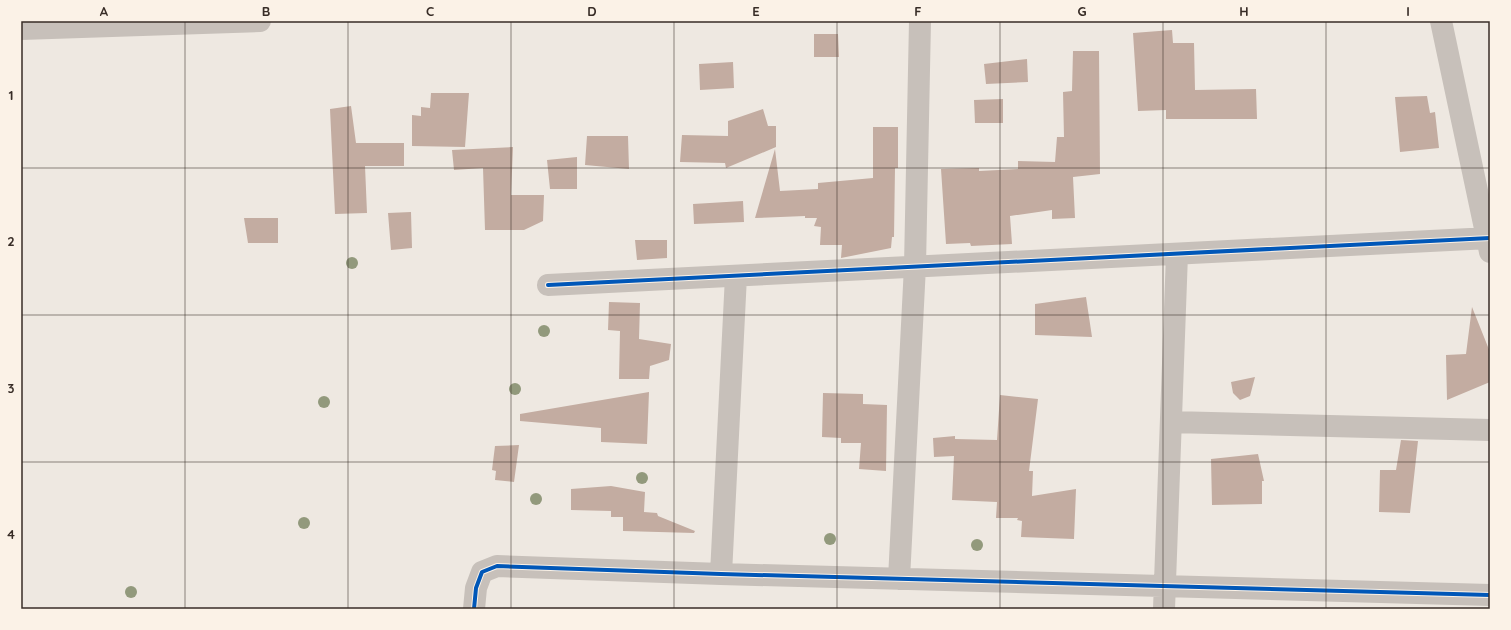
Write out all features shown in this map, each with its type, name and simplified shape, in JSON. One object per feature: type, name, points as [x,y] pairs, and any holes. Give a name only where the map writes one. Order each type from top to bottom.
[{"type":"street","points":[[21,29],[260,21]]},
{"type":"street","points":[[899,579],[915,266],[920,21]]},
{"type":"street","points":[[548,285],[1177,254],[1489,243],[1441,21]]},
{"type":"street","points":[[1164,609],[1177,254]]},
{"type":"street","points":[[721,574],[736,276]]},
{"type":"street","points":[[1171,422],[1490,430]]},
{"type":"street","points":[[474,609],[476,588],[482,572],[497,566],[721,574],[1490,595]]},
{"type":"building","points":[[1172,30],[1173,43],[1194,43],[1195,90],[1256,89],[1257,119],[1166,119],[1166,110],[1138,111],[1133,33]]},
{"type":"building","points":[[814,34],[838,34],[839,57],[814,57]]},
{"type":"building","points":[[1073,51],[1099,51],[1100,174],[1073,177],[1075,218],[1052,219],[1052,210],[1010,216],[1012,244],[971,246],[970,243],[946,244],[941,169],[979,168],[979,171],[1018,169],[1018,161],[1055,162],[1057,137],[1064,137],[1063,92],[1072,91]]},
{"type":"building","points":[[1027,59],[1028,82],[986,84],[984,64]]},
{"type":"building","points":[[733,62],[734,88],[700,90],[699,64]]},
{"type":"building","points":[[431,93],[469,93],[465,147],[412,146],[412,115],[421,116],[421,107],[430,108]]},
{"type":"building","points":[[1427,96],[1430,113],[1435,112],[1439,148],[1400,152],[1395,97]]},
{"type":"building","points":[[1003,99],[1003,123],[975,123],[974,100]]},
{"type":"building","points":[[351,106],[356,143],[404,143],[404,166],[365,166],[367,213],[335,214],[330,109]]},
{"type":"building","points":[[763,109],[768,126],[776,126],[776,147],[726,168],[725,163],[680,162],[682,135],[728,136],[728,121]]},
{"type":"building","points":[[873,127],[898,127],[898,168],[895,168],[894,237],[892,237],[891,248],[841,258],[842,245],[820,245],[821,227],[814,226],[817,218],[805,218],[805,216],[755,218],[775,149],[780,191],[818,189],[818,183],[873,178]]},
{"type":"building","points":[[587,136],[628,136],[629,169],[585,165]]},
{"type":"building","points":[[513,147],[511,195],[544,195],[543,221],[524,230],[485,230],[483,168],[454,170],[452,150]]},
{"type":"building","points":[[577,157],[577,189],[550,189],[547,160]]},
{"type":"building","points":[[743,201],[744,222],[694,224],[693,204]]},
{"type":"building","points":[[411,212],[412,248],[391,250],[388,213]]},
{"type":"building","points":[[244,218],[278,218],[278,243],[248,243]]},
{"type":"building","points":[[635,240],[667,240],[667,258],[637,260]]},
{"type":"building","points":[[1086,297],[1092,337],[1035,335],[1035,304]]},
{"type":"building","points":[[609,302],[640,303],[639,339],[671,344],[669,360],[650,366],[649,379],[619,379],[620,331],[608,330]]},
{"type":"building","points":[[1472,307],[1490,352],[1490,382],[1447,400],[1446,355],[1466,354]]},
{"type":"building","points":[[1255,377],[1250,396],[1240,400],[1233,393],[1231,382]]},
{"type":"building","points":[[649,392],[647,444],[601,442],[601,428],[520,421],[520,414]]},
{"type":"building","points":[[823,393],[863,394],[863,404],[887,405],[886,471],[859,469],[861,443],[841,443],[841,438],[822,437]]},
{"type":"building","points":[[1000,395],[1038,399],[1029,471],[1033,471],[1032,496],[1076,489],[1074,539],[1021,537],[1022,521],[1017,520],[1018,518],[996,518],[997,502],[952,500],[954,456],[934,457],[933,438],[955,436],[955,439],[997,440]]},
{"type":"building","points":[[1401,440],[1418,441],[1410,513],[1379,512],[1380,470],[1396,470]]},
{"type":"building","points":[[519,445],[514,482],[495,480],[496,471],[492,470],[495,446]]},
{"type":"building","points":[[1258,454],[1264,481],[1262,481],[1262,504],[1212,505],[1211,459]]},
{"type":"building","points":[[611,486],[645,492],[644,512],[657,513],[658,516],[695,531],[694,533],[623,531],[623,517],[611,517],[611,511],[571,510],[571,489]]},
{"type":"cycle path","points":[[548,285],[1490,238]]},
{"type":"cycle path","points":[[474,609],[476,588],[482,572],[497,566],[721,574],[1490,595]]}]
